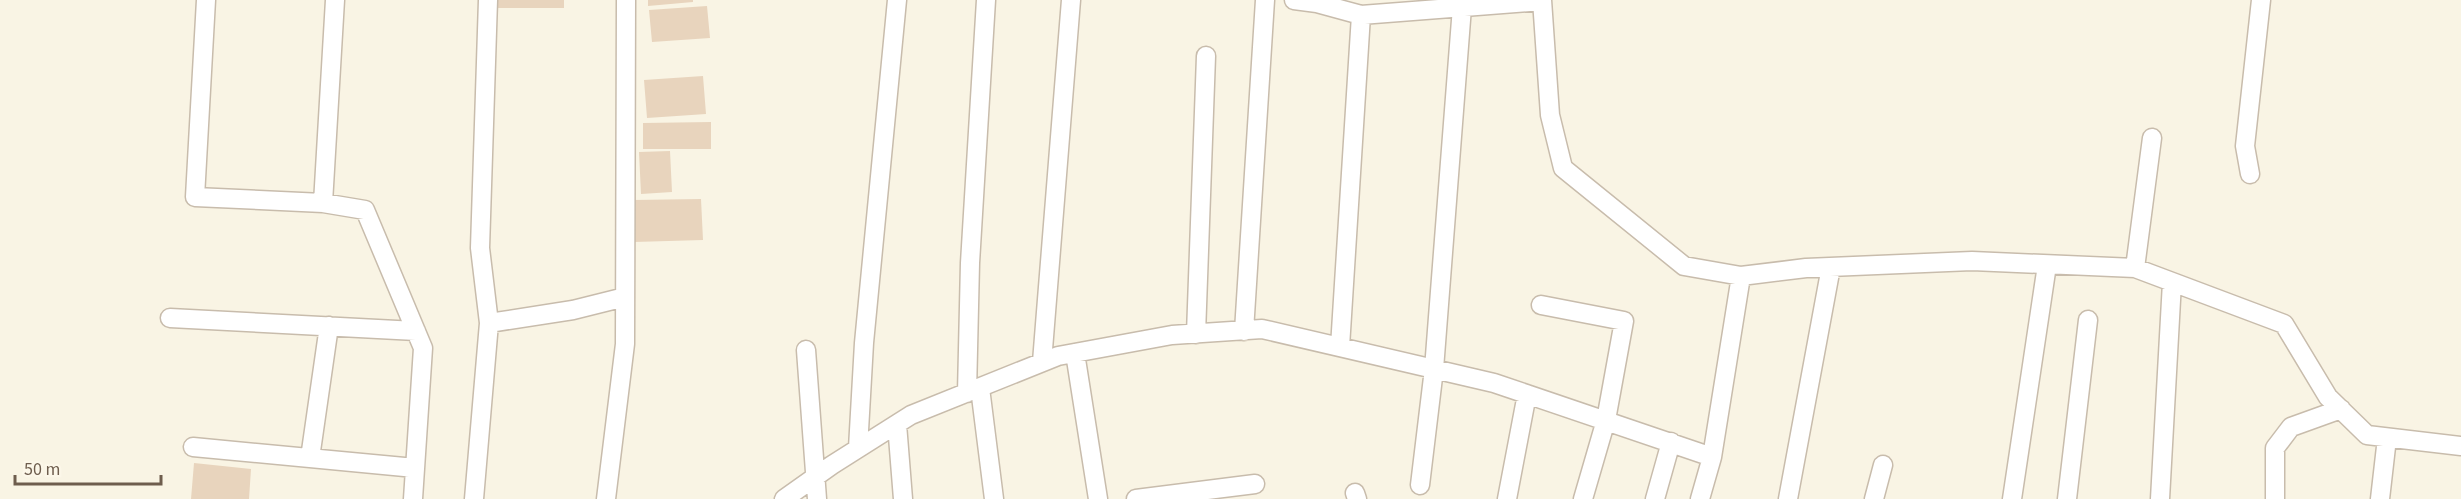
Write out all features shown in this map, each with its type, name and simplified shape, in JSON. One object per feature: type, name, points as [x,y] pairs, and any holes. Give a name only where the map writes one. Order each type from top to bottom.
[{"type":"street","points":[[206,0],[195,197],[323,203],[365,210],[423,348],[412,499]]},
{"type":"street","points":[[323,203],[335,0]]},
{"type":"street","points":[[474,499],[489,323],[480,248],[488,0]]},
{"type":"street","points":[[606,499],[624,344],[626,0]]},
{"type":"street","points":[[858,448],[864,343],[897,0]]},
{"type":"street","points":[[986,0],[970,263],[974,390],[994,499]]},
{"type":"street","points":[[1042,363],[1071,0]]},
{"type":"street","points":[[1244,331],[1265,0]]},
{"type":"street","points":[[1294,0],[1317,3],[1360,15],[1542,1],[1550,115],[1563,168],[1684,266],[1741,276],[1831,267],[1972,261],[2135,268],[2283,324],[2328,397],[2367,435],[2461,446]]},
{"type":"street","points":[[2250,174],[2244,146],[2260,0]]},
{"type":"street","points":[[1420,485],[1434,369],[1462,7]]},
{"type":"street","points":[[1340,347],[1360,15]]},
{"type":"street","points":[[1196,334],[1206,56]]},
{"type":"street","points":[[2135,268],[2152,138]]},
{"type":"street","points":[[2012,499],[2047,265]]},
{"type":"street","points":[[1788,499],[1831,267]]},
{"type":"street","points":[[1705,497],[1741,276]]},
{"type":"street","points":[[2160,499],[2172,282]]},
{"type":"street","points":[[489,323],[573,310],[625,297]]},
{"type":"street","points":[[1541,305],[1624,321],[1605,420],[1583,499]]},
{"type":"street","points":[[170,318],[416,331]]},
{"type":"street","points":[[2067,499],[2088,321]]},
{"type":"street","points":[[310,458],[329,326]]},
{"type":"street","points":[[784,499],[815,476],[911,415],[1042,363],[1075,353],[1172,335],[1262,330],[1494,383],[1712,457]]},
{"type":"street","points":[[806,350],[817,499]]},
{"type":"street","points":[[1075,353],[1098,499]]},
{"type":"street","points":[[1507,499],[1527,394]]},
{"type":"street","points":[[2275,499],[2275,448],[2291,427],[2341,409]]},
{"type":"street","points":[[897,424],[903,499]]},
{"type":"street","points":[[2380,499],[2387,438]]},
{"type":"street","points":[[1655,499],[1671,442]]},
{"type":"street","points":[[193,447],[415,468]]},
{"type":"street","points":[[1874,499],[1883,465]]},
{"type":"street","points":[[1137,499],[1255,484]]},
{"type":"building","points":[[498,0],[564,0],[564,8],[498,8]]},
{"type":"building","points":[[648,0],[693,0],[693,2],[648,6]]},
{"type":"building","points":[[707,6],[710,38],[652,42],[649,10]]},
{"type":"building","points":[[703,76],[706,114],[647,118],[644,80]]},
{"type":"building","points":[[711,122],[711,149],[643,149],[643,123]]},
{"type":"building","points":[[670,151],[672,192],[641,194],[639,152]]},
{"type":"building","points":[[701,199],[703,240],[634,242],[633,200]]},
{"type":"building","points":[[194,463],[251,469],[249,499],[191,499]]}]
